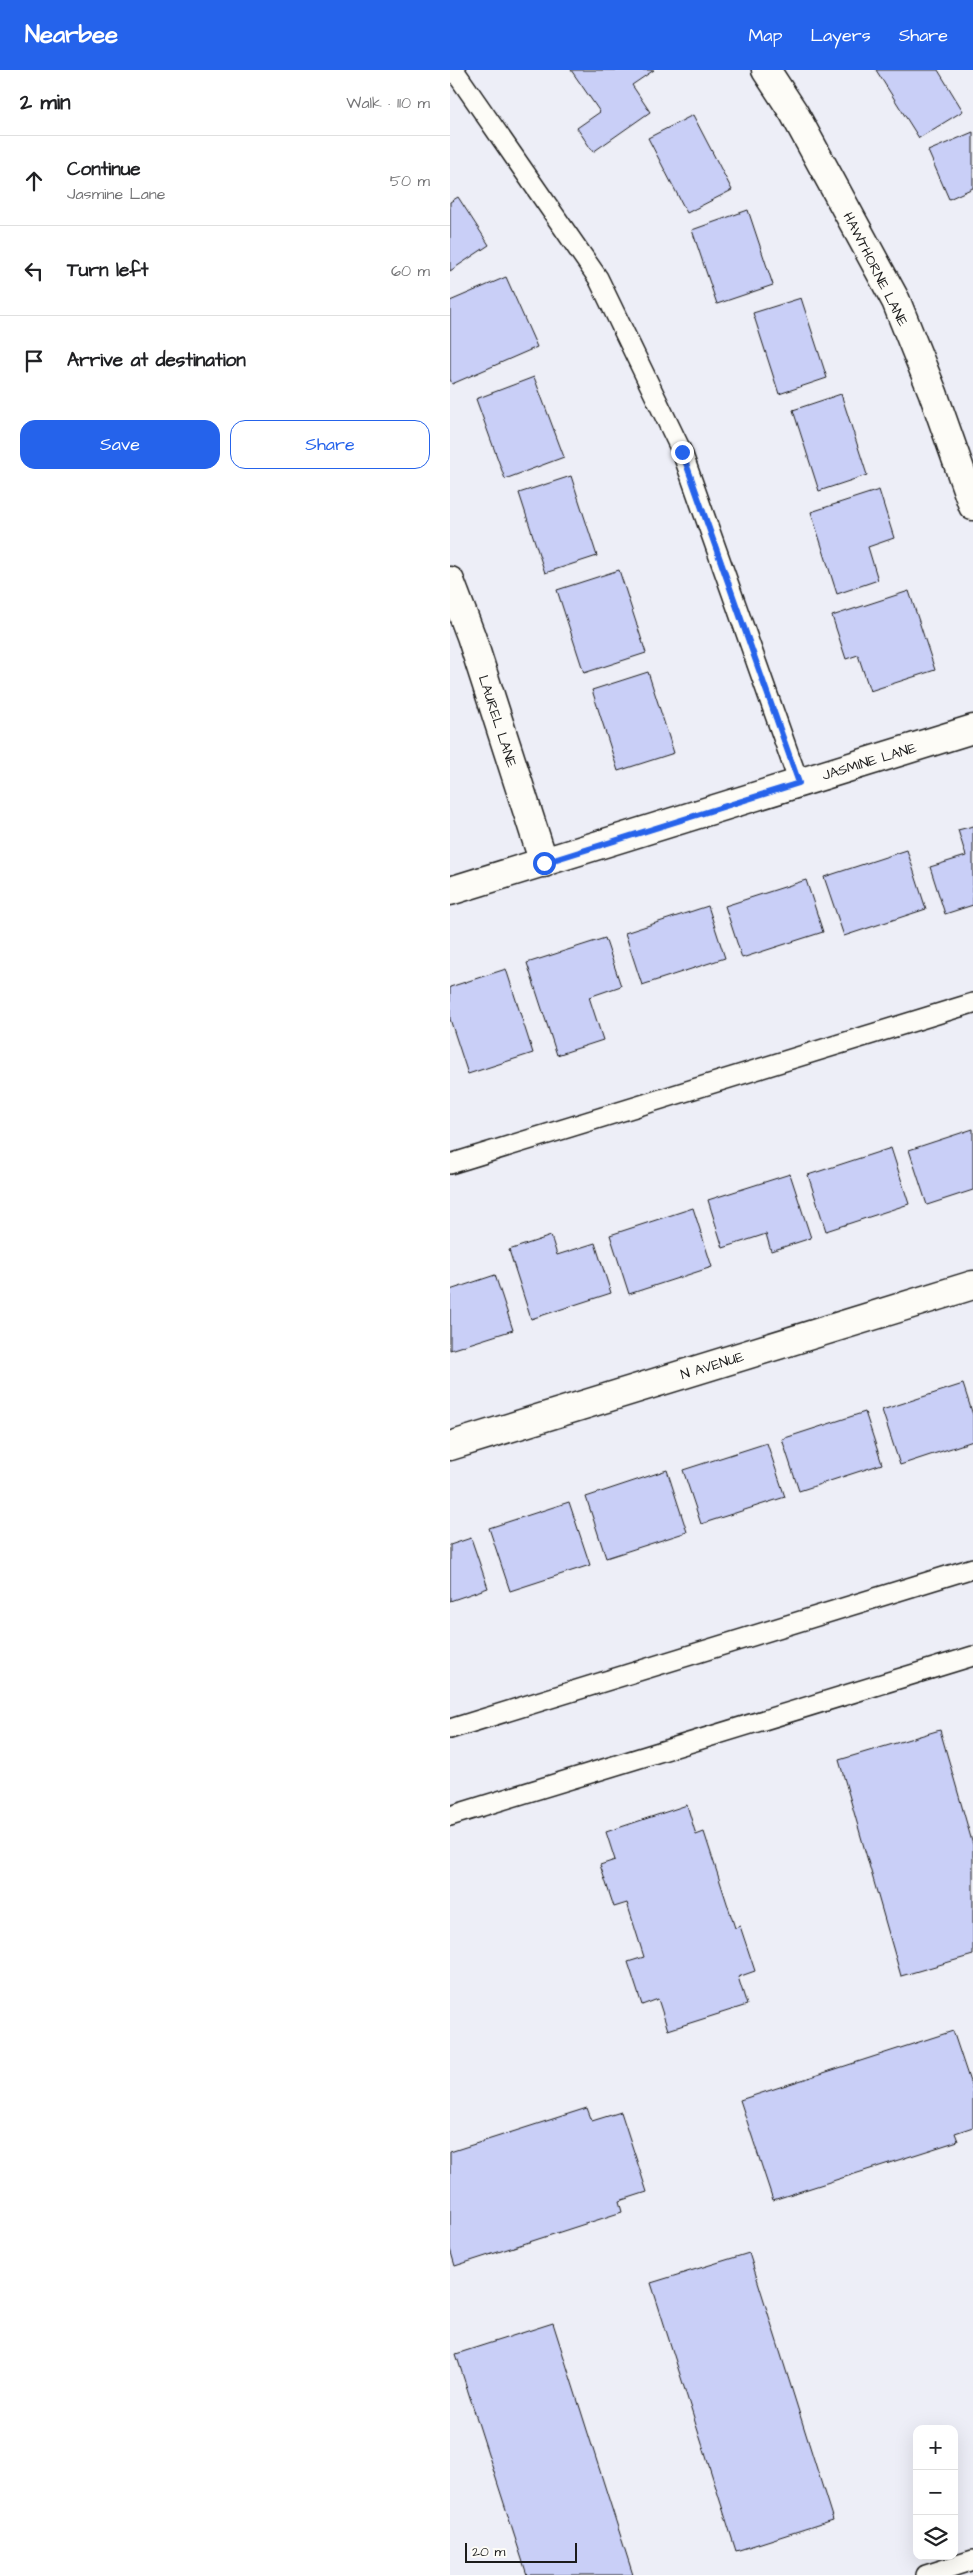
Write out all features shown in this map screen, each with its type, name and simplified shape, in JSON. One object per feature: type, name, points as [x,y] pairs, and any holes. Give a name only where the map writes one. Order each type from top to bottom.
[{"type":"street","name":"HAWTHORNE LANE","points":[[766,70],[794,113],[896,301],[933,393],[973,506]]},
{"type":"street","name":"LAUREL LANE","points":[[450,581],[471,636],[544,863]]},
{"type":"street","name":"JASMINE LANE","points":[[450,891],[973,729]]},
{"type":"street","name":"N AVENUE","points":[[450,1446],[973,1285]]},
{"type":"lane","points":[[454,70],[598,278],[628,338],[682,452],[799,783]]},
{"type":"lane","points":[[450,1164],[973,1004]]},
{"type":"lane","points":[[450,1729],[973,1568]]},
{"type":"lane","points":[[450,1816],[973,1656]]},
{"type":"lane","points":[[926,2575],[973,2560]]},
{"type":"building","points":[[571,70],[654,70],[632,85],[650,112],[593,152],[577,128],[600,112]]},
{"type":"building","points":[[876,70],[938,70],[963,111],[919,138]]},
{"type":"building","points":[[693,115],[732,190],[687,213],[648,138]]},
{"type":"building","points":[[973,132],[973,188],[949,199],[928,151]]},
{"type":"building","points":[[458,197],[489,245],[450,271],[450,202]]},
{"type":"building","points":[[748,210],[773,285],[717,304],[692,230]]},
{"type":"building","points":[[506,277],[537,347],[452,384],[450,379],[450,301]]},
{"type":"building","points":[[801,298],[827,378],[779,394],[753,313]]},
{"type":"building","points":[[534,377],[564,457],[505,479],[476,399]]},
{"type":"building","points":[[841,394],[867,475],[819,491],[793,410]]},
{"type":"building","points":[[571,476],[597,556],[545,573],[519,493]]},
{"type":"building","points":[[879,490],[894,538],[868,547],[878,580],[837,594],[811,512]]},
{"type":"building","points":[[619,570],[646,653],[584,673],[557,590]]},
{"type":"building","points":[[909,591],[935,670],[870,691],[858,655],[846,659],[832,616]]},
{"type":"building","points":[[648,672],[674,753],[618,771],[592,690]]},
{"type":"building","points":[[973,826],[973,905],[945,914],[930,867],[966,856],[958,830]]},
{"type":"building","points":[[907,850],[926,909],[844,936],[824,877]]},
{"type":"building","points":[[806,880],[823,932],[742,958],[725,906]]},
{"type":"building","points":[[708,906],[725,958],[642,985],[625,933]]},
{"type":"building","points":[[605,938],[621,986],[589,997],[603,1040],[557,1055],[527,963]]},
{"type":"building","points":[[506,969],[533,1053],[468,1074],[450,1019],[450,987]]},
{"type":"building","points":[[973,1129],[973,1190],[927,1205],[909,1150]]},
{"type":"building","points":[[891,1148],[909,1204],[826,1231],[808,1175]]},
{"type":"building","points":[[790,1174],[811,1238],[771,1251],[766,1234],[723,1248],[708,1200]]},
{"type":"building","points":[[693,1208],[712,1267],[629,1294],[610,1235]]},
{"type":"building","points":[[551,1236],[557,1255],[595,1243],[611,1293],[531,1319],[509,1250]]},
{"type":"building","points":[[495,1275],[513,1330],[450,1350],[450,1290]]},
{"type":"building","points":[[963,1384],[973,1415],[973,1441],[900,1465],[882,1410]]},
{"type":"building","points":[[865,1412],[882,1464],[799,1491],[782,1439]]},
{"type":"building","points":[[767,1443],[785,1497],[701,1524],[683,1470]]},
{"type":"building","points":[[667,1470],[687,1532],[606,1558],[586,1497]]},
{"type":"building","points":[[569,1502],[590,1565],[510,1591],[489,1528]]},
{"type":"building","points":[[471,1538],[488,1588],[450,1601],[450,1545]]},
{"type":"building","points":[[940,1730],[973,1845],[973,1955],[901,1976],[839,1760]]},
{"type":"building","points":[[687,1805],[696,1835],[704,1832],[735,1928],[740,1926],[755,1971],[738,1977],[747,2005],[668,2030],[658,1999],[642,2005],[628,1962],[644,1957],[627,1903],[614,1907],[600,1865],[615,1860],[606,1832]]},
{"type":"building","points":[[953,2031],[973,2091],[973,2127],[955,2133],[958,2141],[773,2200],[740,2100]]},
{"type":"building","points":[[587,2108],[592,2121],[621,2112],[647,2192],[619,2201],[622,2212],[455,2266],[450,2249],[450,2152]]},
{"type":"building","points":[[749,2253],[833,2520],[736,2551],[651,2283]]},
{"type":"building","points":[[553,2323],[633,2575],[527,2575],[456,2354]]},
{"type":"route","points":[[544,863],[799,783],[682,452]]}]
